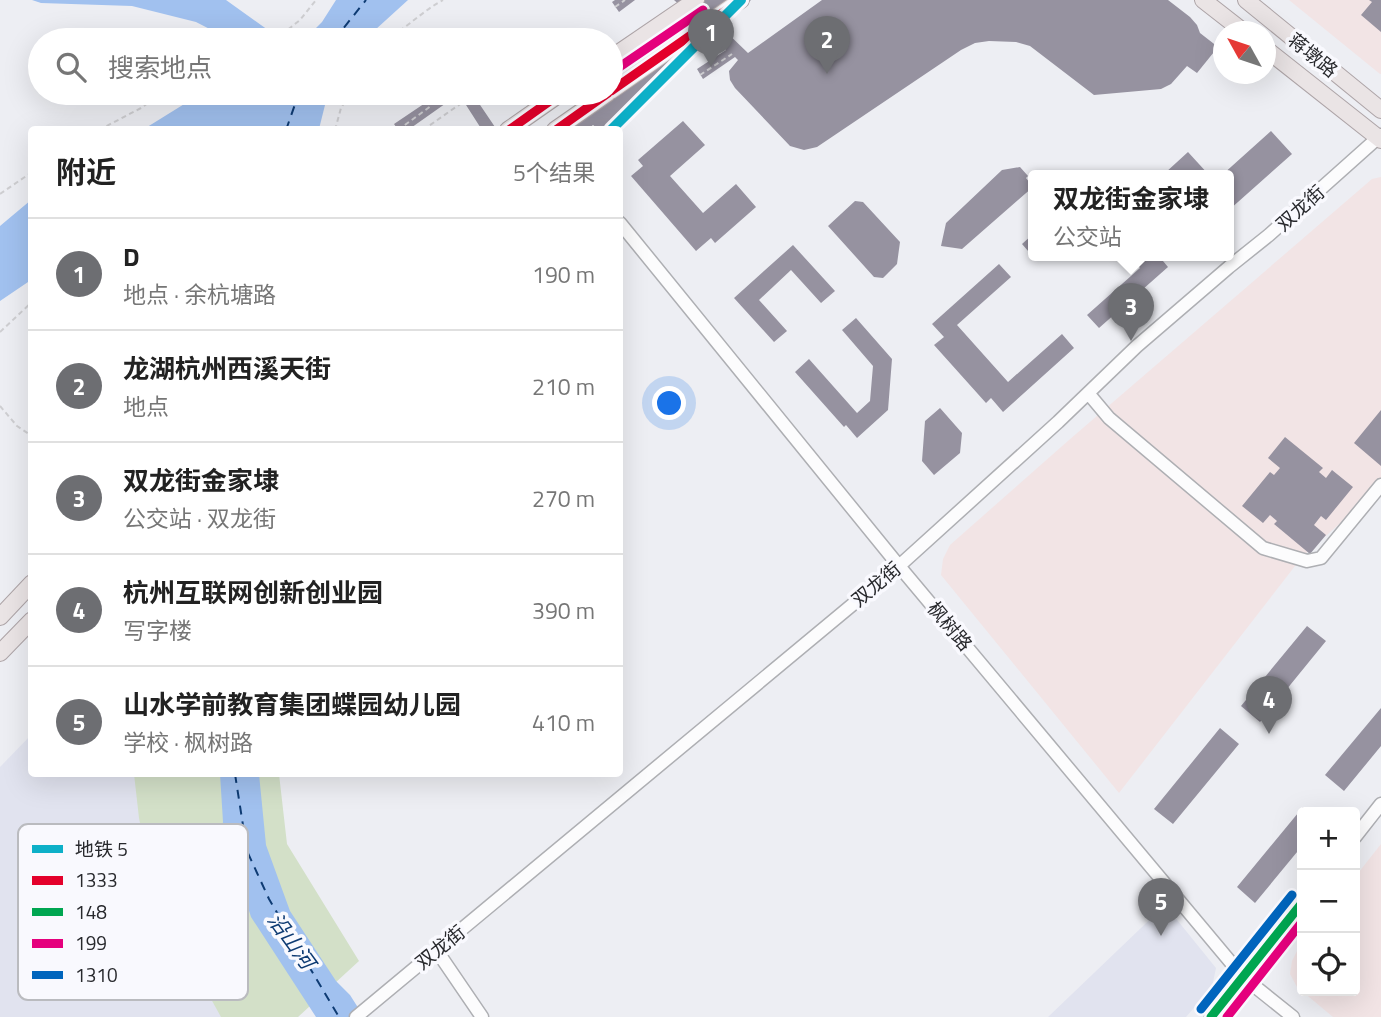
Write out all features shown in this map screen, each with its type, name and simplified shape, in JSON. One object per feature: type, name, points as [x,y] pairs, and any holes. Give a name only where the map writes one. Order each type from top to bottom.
[{"type":"main road","points":[[623,50],[696,0]]},
{"type":"main road","points":[[623,82],[741,0]]},
{"type":"main road","points":[[1203,0],[1230,21]]},
{"type":"main road","name":"蒋墩路","points":[[1246,0],[1381,110]]},
{"type":"main road","name":"蒋墩路","points":[[1276,57],[1380,137]]},
{"type":"main road","points":[[514,126],[544,105]]},
{"type":"main road","points":[[561,126],[591,105]]},
{"type":"main road","points":[[0,617],[28,587]]},
{"type":"main road","points":[[0,653],[28,624]]},
{"type":"street","name":"双龙街","points":[[356,1017],[899,566],[1137,346],[1380,137]]},
{"type":"street","name":"枫树路","points":[[623,227],[899,566],[1244,977],[1293,1017]]},
{"type":"street","points":[[1088,393],[1119,427],[1262,548],[1307,561],[1321,558],[1381,485]]},
{"type":"street","points":[[1360,830],[1381,803]]},
{"type":"street","points":[[1211,1017],[1297,909]]},
{"type":"street","points":[[437,951],[482,1017]]},
{"type":"path","points":[[291,28],[316,0]]},
{"type":"path","points":[[405,28],[423,11],[443,0]]},
{"type":"path","points":[[615,7],[625,0]]},
{"type":"path","points":[[700,75],[732,54]]},
{"type":"path","points":[[107,126],[145,105]]},
{"type":"path","points":[[336,126],[343,105]]},
{"type":"path","points":[[429,126],[459,105]]},
{"type":"path","points":[[404,126],[431,107]]},
{"type":"path","points":[[0,194],[28,175]]},
{"type":"path","points":[[0,332],[28,306]]},
{"type":"path","points":[[0,406],[28,433]]},
{"type":"shaded area","points":[[1289,0],[1381,0],[1381,74],[1380,74]]},
{"type":"shaded area","points":[[1381,177],[1381,487],[1302,557],[1119,793],[941,575],[943,559],[950,545],[1069,440],[1372,179]]},
{"type":"shaded area","points":[[28,738],[28,777],[138,777],[154,824],[18,824],[18,1000],[216,1000],[222,1017],[0,1017],[0,767]]},
{"type":"shaded area","points":[[1381,844],[1381,1017],[1333,1017],[1308,996],[1360,996],[1360,871]]},
{"type":"shaded area","points":[[1165,905],[1216,968],[1212,987],[1186,1017],[1048,1017]]},
{"type":"shaded area","points":[[1297,951],[1297,987],[1290,974]]},
{"type":"green space","points":[[134,777],[279,777],[287,844],[359,961],[298,1017],[221,1017],[212,1000],[248,1000],[248,824],[140,824]]},
{"type":"water","points":[[32,0],[226,0],[265,28],[208,28],[196,22],[132,6],[41,3]]},
{"type":"water","points":[[336,0],[408,0],[377,28],[316,28]]},
{"type":"water","points":[[183,105],[325,105],[320,126],[149,126]]},
{"type":"water","points":[[28,203],[28,282],[0,301],[0,226]]},
{"type":"water","name":"沿山河","points":[[220,777],[259,777],[266,845],[290,911],[336,981],[350,995],[364,1017],[316,1017],[251,917],[248,908],[248,824],[223,822]]},
{"type":"building","points":[[635,0],[619,12],[612,2]]},
{"type":"building","points":[[674,0],[751,0],[722,28],[748,53],[822,0],[1168,0],[1190,17],[1200,33],[1213,43],[1213,53],[1197,73],[1187,66],[1171,84],[1161,89],[1094,95],[1030,46],[1016,42],[975,43],[817,147],[804,150],[790,146],[735,88],[729,71],[738,60],[735,57],[703,79],[697,69],[726,50],[714,37],[623,126],[565,126],[594,105],[623,105],[623,68],[683,8]]},
{"type":"building","points":[[1369,0],[1381,0],[1381,32],[1361,15],[1372,2]]},
{"type":"building","points":[[422,105],[443,105],[414,126],[394,124]]},
{"type":"building","points":[[466,105],[480,105],[494,126],[479,126]]},
{"type":"building","points":[[683,121],[705,145],[670,176],[703,213],[736,184],[756,207],[715,243],[711,238],[696,251],[631,176],[643,166],[638,160]]},
{"type":"building","points":[[1271,131],[1292,154],[1234,206],[1234,170],[1228,170]]},
{"type":"building","points":[[1188,152],[1204,170],[1168,170]]},
{"type":"building","points":[[1020,167],[1028,176],[1028,191],[962,249],[941,246],[946,223],[1002,170]]},
{"type":"building","points":[[855,201],[863,202],[900,242],[897,264],[883,278],[874,277],[828,226]]},
{"type":"building","points":[[1028,239],[1028,251],[1022,244]]},
{"type":"building","points":[[793,245],[835,291],[821,303],[791,270],[759,300],[787,331],[774,342],[734,298]]},
{"type":"building","points":[[1134,261],[1163,261],[1168,267],[1099,328],[1087,315],[1140,268]]},
{"type":"building","points":[[999,264],[1011,277],[957,325],[1008,382],[1062,334],[1074,348],[1003,412],[991,398],[986,403],[934,345],[944,337],[932,324]]},
{"type":"building","points":[[856,318],[892,359],[888,410],[857,438],[795,372],[809,359],[857,413],[870,401],[873,366],[842,330]]},
{"type":"building","points":[[940,408],[962,433],[960,453],[934,475],[922,461],[925,421]]},
{"type":"building","points":[[1381,410],[1381,466],[1354,443]]},
{"type":"building","points":[[1285,437],[1323,468],[1319,472],[1326,478],[1332,470],[1353,487],[1326,520],[1321,516],[1314,525],[1326,535],[1310,554],[1274,524],[1277,521],[1270,515],[1263,523],[1242,506],[1270,472],[1274,475],[1280,468],[1268,458]]},
{"type":"building","points":[[1307,626],[1326,641],[1260,722],[1241,706]]},
{"type":"building","points":[[1381,708],[1381,746],[1344,791],[1325,775]]},
{"type":"building","points":[[1220,728],[1239,744],[1173,824],[1154,809]]},
{"type":"building","points":[[1297,814],[1297,852],[1255,903],[1237,887]]},
{"type":"ferry route","points":[[344,28],[366,0]]},
{"type":"ferry route","points":[[287,126],[295,105]]},
{"type":"ferry route","points":[[235,777],[243,824]]},
{"type":"ferry route","points":[[248,853],[269,899],[339,1017]]},
{"type":"metro line","name":"5","points":[[615,126],[741,0]]},
{"type":"transit line","name":"1333","points":[[623,83],[741,0]]},
{"type":"transit line","name":"199","points":[[623,65],[703,10]]},
{"type":"transit line","name":"1333","points":[[515,126],[544,105]]},
{"type":"transit line","name":"1333","points":[[562,126],[591,105]]},
{"type":"transit line","name":"1310","points":[[1201,1009],[1292,895]]},
{"type":"transit line","name":"148","points":[[1211,1017],[1297,909]]},
{"type":"transit line","name":"199","points":[[1227,1017],[1297,928]]},
{"type":"place","name":"D","points":[[711,67]]},
{"type":"place","name":"龙湖杭州西溪天街","points":[[827,74]]},
{"type":"place","name":"双龙街金家埭","points":[[1131,341]]},
{"type":"place","name":"杭州互联网创新创业园","points":[[1269,734]]},
{"type":"place","name":"山水学前教育集团蝶园幼儿园","points":[[1161,936]]}]
